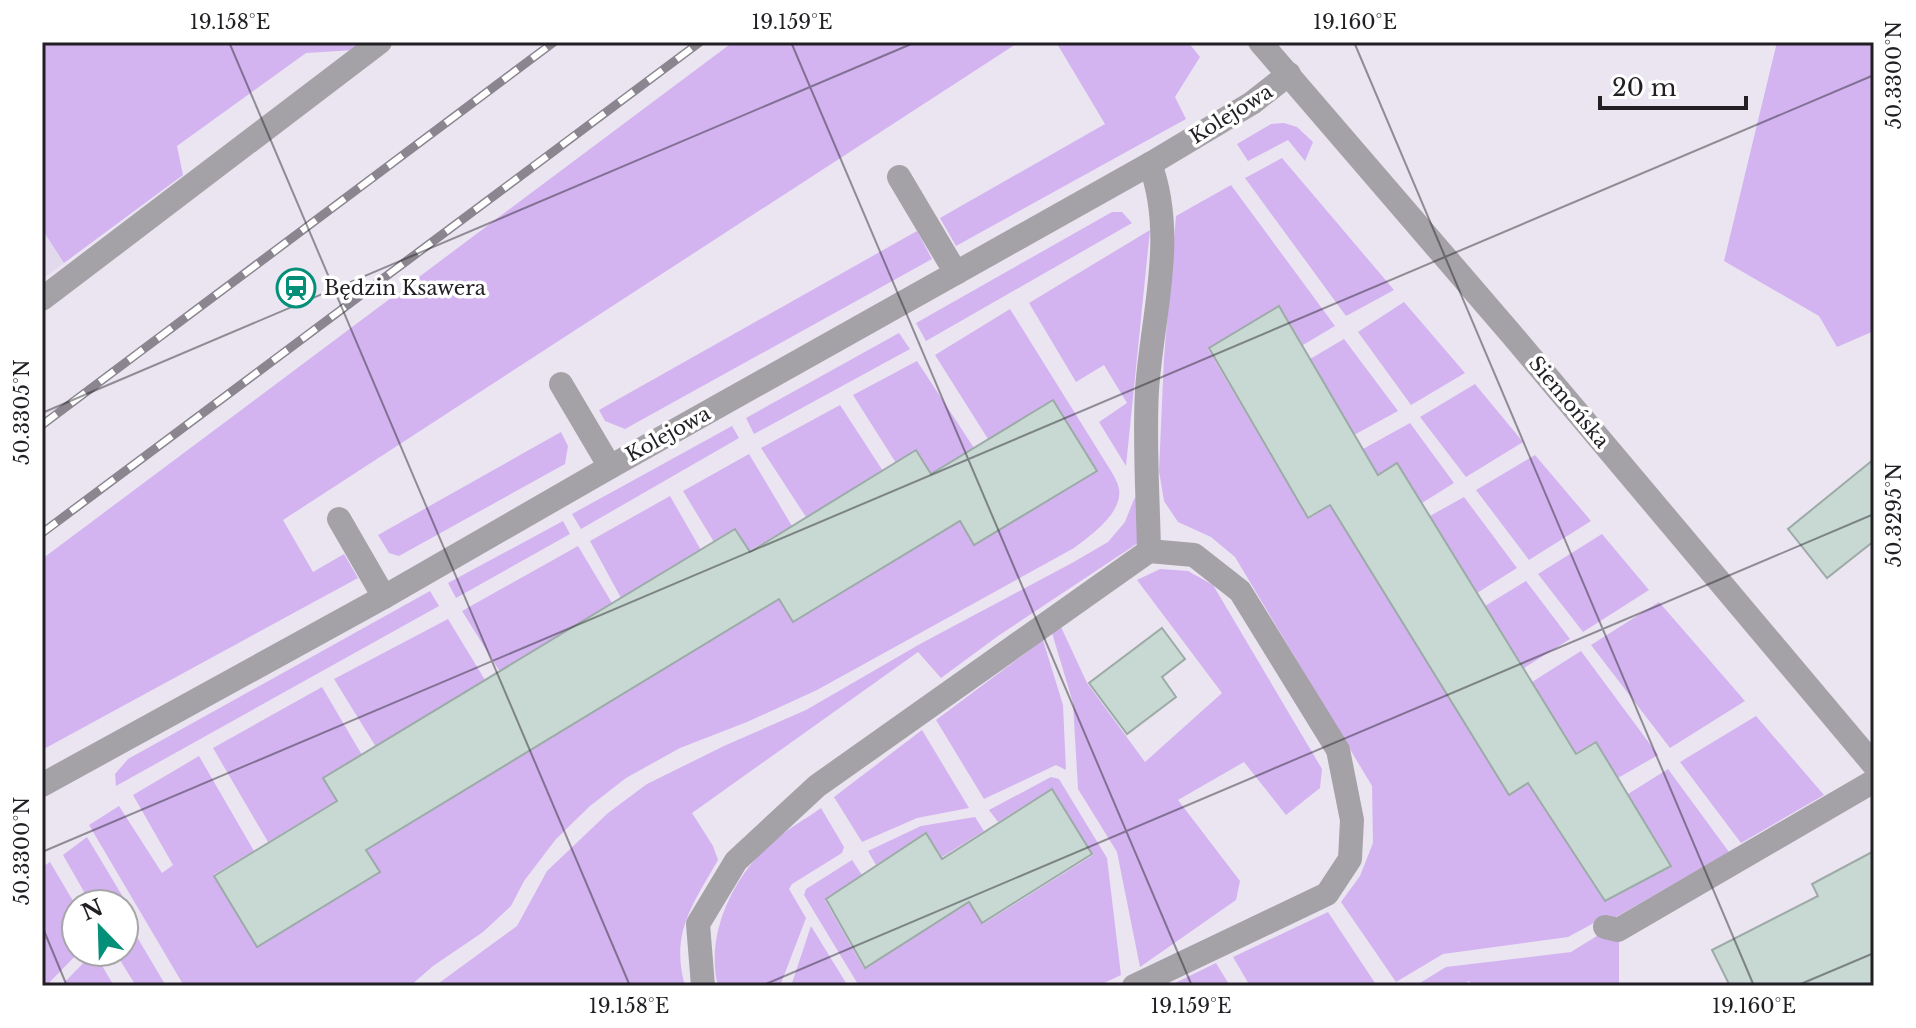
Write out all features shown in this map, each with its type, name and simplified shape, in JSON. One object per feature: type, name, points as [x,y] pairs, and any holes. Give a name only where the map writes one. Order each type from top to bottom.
[{"type":"street","points":[[42,299],[380,42]]},
{"type":"street","name":"Siemońska","points":[[1260,42],[1513,336],[1874,765]]},
{"type":"street","name":"Kolejowa","points":[[42,785],[384,597],[1150,164],[1252,103],[1289,74]]},
{"type":"street","points":[[1149,551],[1147,392],[1161,264],[1162,220],[1158,186],[1150,164]]},
{"type":"street","points":[[899,177],[956,273]]},
{"type":"street","points":[[561,384],[610,467]]},
{"type":"street","points":[[339,519],[384,597]]},
{"type":"street","points":[[703,986],[698,924],[736,861],[817,786],[1149,551],[1194,555],[1240,591],[1338,750],[1352,820],[1350,859],[1327,894],[1134,986]]},
{"type":"street","points":[[1605,927],[1618,930],[1874,781]]},
{"type":"shaded area","points":[[42,42],[365,42],[355,50],[306,53],[177,146],[183,175],[64,263],[42,229]]},
{"type":"shaded area","points":[[733,42],[1019,42],[283,520],[313,572],[344,554],[358,578],[42,750],[42,559]]},
{"type":"shaded area","points":[[1056,42],[1188,42],[1200,57],[1175,97],[1186,119],[956,246],[940,218],[1105,124]]},
{"type":"shaded area","points":[[1777,42],[1874,42],[1874,331],[1837,347],[1819,316],[1724,261]]},
{"type":"shaded area","points":[[1284,123],[1297,127],[1313,142],[1305,161],[1288,140],[1248,161],[1237,144],[1271,124]]},
{"type":"shaded area","points":[[1282,158],[1394,290],[1346,316],[1245,178]]},
{"type":"shaded area","points":[[1231,185],[1335,326],[1303,345],[1279,305],[1208,349],[1308,519],[1330,506],[1509,796],[1528,783],[1604,901],[1671,867],[1628,794],[1668,769],[1729,852],[1609,921],[1594,923],[1568,937],[1443,954],[1396,982],[1341,902],[1360,876],[1373,843],[1372,786],[1235,557],[1211,537],[1178,522],[1164,501],[1159,471],[1164,358],[1176,216]]},
{"type":"shaded area","points":[[1112,212],[1122,212],[1132,223],[926,341],[916,323]]},
{"type":"shaded area","points":[[42,229],[64,263],[42,279]]},
{"type":"shaded area","points":[[1150,230],[1126,466],[1099,422],[1127,403],[1104,365],[1076,382],[1029,303]]},
{"type":"shaded area","points":[[917,231],[932,259],[625,429],[605,421],[599,410]]},
{"type":"shaded area","points":[[1404,302],[1465,373],[1411,405],[1358,332]]},
{"type":"shaded area","points":[[1010,309],[1118,484],[1116,507],[1104,523],[1074,548],[817,690],[680,748],[626,778],[590,806],[556,839],[524,881],[511,906],[483,932],[433,966],[410,986],[184,986],[140,911],[140,888],[126,888],[89,825],[119,806],[162,873],[173,865],[133,795],[199,756],[254,851],[213,875],[258,947],[380,872],[366,850],[779,599],[793,622],[960,521],[975,545],[1096,471],[1053,400],[988,439],[935,355]]},
{"type":"shaded area","points":[[899,333],[910,349],[754,434],[746,418]]},
{"type":"shaded area","points":[[1344,339],[1398,411],[1354,435],[1310,359]]},
{"type":"shaded area","points":[[917,361],[974,448],[931,474],[917,450],[896,463],[853,395]]},
{"type":"shaded area","points":[[1475,384],[1523,442],[1466,477],[1420,417]]},
{"type":"shaded area","points":[[840,405],[883,471],[806,517],[761,448]]},
{"type":"shaded area","points":[[1410,423],[1454,483],[1422,503],[1397,464],[1378,475],[1363,449]]},
{"type":"shaded area","points":[[732,426],[739,438],[581,529],[572,514]]},
{"type":"shaded area","points":[[561,432],[568,446],[565,464],[399,556],[389,553],[378,535]]},
{"type":"shaded area","points":[[749,454],[792,526],[749,551],[736,529],[714,542],[683,491]]},
{"type":"shaded area","points":[[1535,455],[1591,521],[1529,560],[1476,490]]},
{"type":"shaded area","points":[[1139,495],[1138,543],[998,636],[941,678],[918,652],[692,813],[713,846],[718,860],[693,905],[682,934],[680,950],[685,986],[435,986],[517,926],[547,871],[608,813],[647,784],[806,710],[1108,542],[1125,522],[1134,499]]},
{"type":"shaded area","points":[[670,496],[701,550],[621,598],[590,541]]},
{"type":"shaded area","points":[[1464,497],[1517,568],[1477,593],[1430,516]]},
{"type":"shaded area","points":[[563,521],[570,534],[456,598],[448,583]]},
{"type":"shaded area","points":[[1602,534],[1649,590],[1583,632],[1538,574]]},
{"type":"shaded area","points":[[578,546],[612,603],[500,672],[462,611]]},
{"type":"shaded area","points":[[1160,569],[1188,571],[1213,585],[1322,769],[1320,788],[1286,815],[1244,762],[1178,800],[1240,881],[1236,900],[1140,967],[1117,852],[1078,789],[1073,703],[1052,633],[1061,627],[1087,683],[1145,762],[1222,693],[1137,580]]},
{"type":"shaded area","points":[[1526,581],[1570,639],[1524,668],[1485,606]]},
{"type":"shaded area","points":[[430,591],[439,606],[116,786],[115,774],[128,759]]},
{"type":"shaded area","points":[[1659,602],[1745,701],[1670,748],[1591,645]]},
{"type":"shaded area","points":[[448,619],[485,680],[376,747],[334,679]]},
{"type":"shaded area","points":[[1043,640],[1063,705],[1066,770],[1056,765],[984,799],[936,720]]},
{"type":"shaded area","points":[[1581,651],[1658,755],[1618,778],[1596,741],[1576,753],[1532,682]]},
{"type":"shaded area","points":[[322,687],[362,755],[323,779],[336,801],[268,842],[213,748]]},
{"type":"shaded area","points":[[1756,716],[1824,795],[1741,843],[1680,762]]},
{"type":"shaded area","points":[[922,730],[969,808],[917,818],[862,842],[834,797]]},
{"type":"shaded area","points":[[1051,777],[1059,779],[1107,858],[1121,975],[1098,986],[859,986],[804,895],[806,889],[852,860],[862,875],[825,900],[864,969],[969,903],[983,924],[1093,855],[1052,788],[998,822],[989,810]]},
{"type":"shaded area","points":[[821,808],[844,847],[842,853],[792,884],[789,889],[806,918],[780,986],[718,986],[715,948],[733,891],[769,845]]},
{"type":"shaded area","points":[[975,817],[984,831],[942,857],[926,832],[876,865],[868,851],[921,826]]},
{"type":"shaded area","points":[[87,837],[118,888],[82,888],[63,855]]},
{"type":"shaded area","points":[[50,862],[65,888],[60,888],[60,968],[63,968],[46,986],[42,986],[42,867]]},
{"type":"shaded area","points":[[1328,912],[1377,986],[1250,986],[1233,957]]},
{"type":"shaded area","points":[[811,926],[846,983],[847,986],[791,986]]},
{"type":"shaded area","points":[[1600,934],[1619,938],[1619,986],[1472,986],[1469,981],[1461,986],[1415,986],[1446,967],[1571,952]]},
{"type":"shaded area","points":[[140,942],[166,986],[136,986],[125,968],[140,968]]},
{"type":"shaded area","points":[[1216,963],[1230,986],[1169,986]]},
{"type":"shaded area","points":[[78,968],[103,968],[114,986],[61,986]]},
{"type":"building","points":[[1279,306],[1378,475],[1397,463],[1576,754],[1596,742],[1671,866],[1605,901],[1528,783],[1509,795],[1330,505],[1308,518],[1209,348]]},
{"type":"building","points":[[1053,400],[1097,471],[974,545],[960,521],[793,622],[779,599],[366,850],[380,872],[257,947],[214,876],[337,801],[323,778],[735,529],[750,552],[916,450],[931,474]]},
{"type":"building","points":[[1874,459],[1874,541],[1827,578],[1788,529]]},
{"type":"building","points":[[1162,628],[1185,659],[1162,677],[1176,697],[1127,734],[1089,683]]},
{"type":"building","points":[[1052,789],[1092,854],[982,923],[969,902],[865,968],[826,899],[926,833],[942,859]]},
{"type":"building","points":[[1874,851],[1874,986],[1730,986],[1712,950],[1818,896],[1812,884]]},
{"type":"railway","points":[[42,425],[554,42]]},
{"type":"railway","points":[[42,533],[700,42]]},
{"type":"place","name":"Będzin Ksawera","points":[[296,288]]}]
